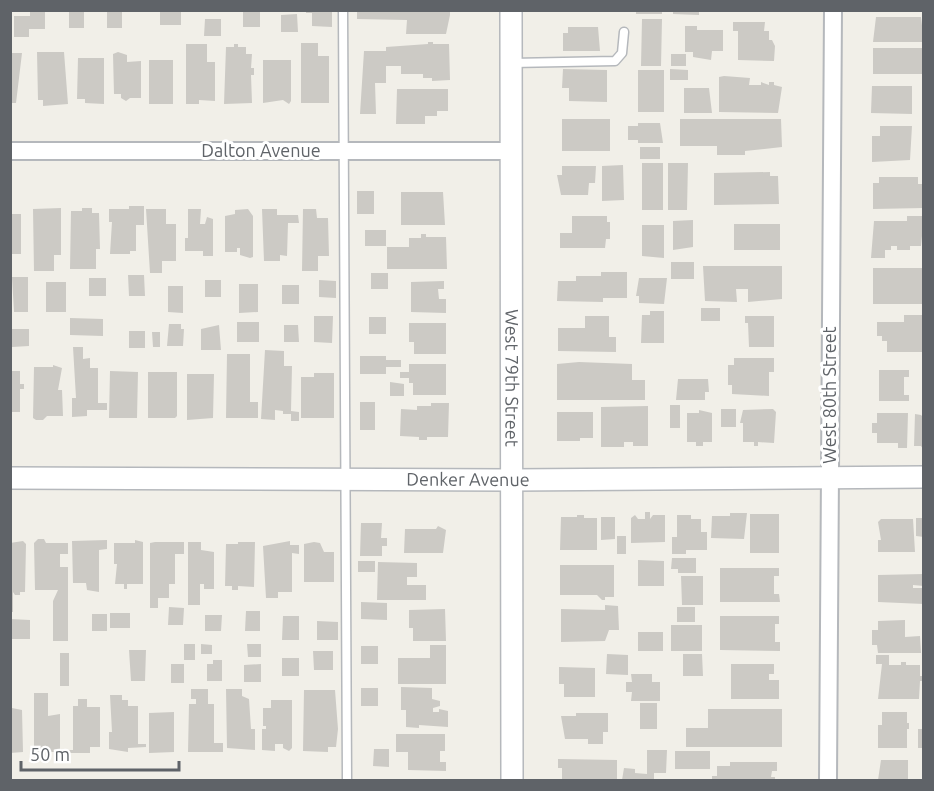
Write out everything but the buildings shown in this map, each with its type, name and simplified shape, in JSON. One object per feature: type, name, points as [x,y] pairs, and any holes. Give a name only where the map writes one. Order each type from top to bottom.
[{"type":"street","name":"West 79th Street","points":[[511,10],[512,780]]},
{"type":"street","name":"West 80th Street","points":[[828,780],[832,10]]},
{"type":"street","name":"Dalton Avenue","points":[[10,151],[511,151]]},
{"type":"street","name":"Denker Avenue","points":[[10,478],[512,480],[924,477]]},
{"type":"lane","points":[[343,10],[347,780]]},
{"type":"lane","points":[[511,63],[615,61],[622,53],[624,32]]}]
